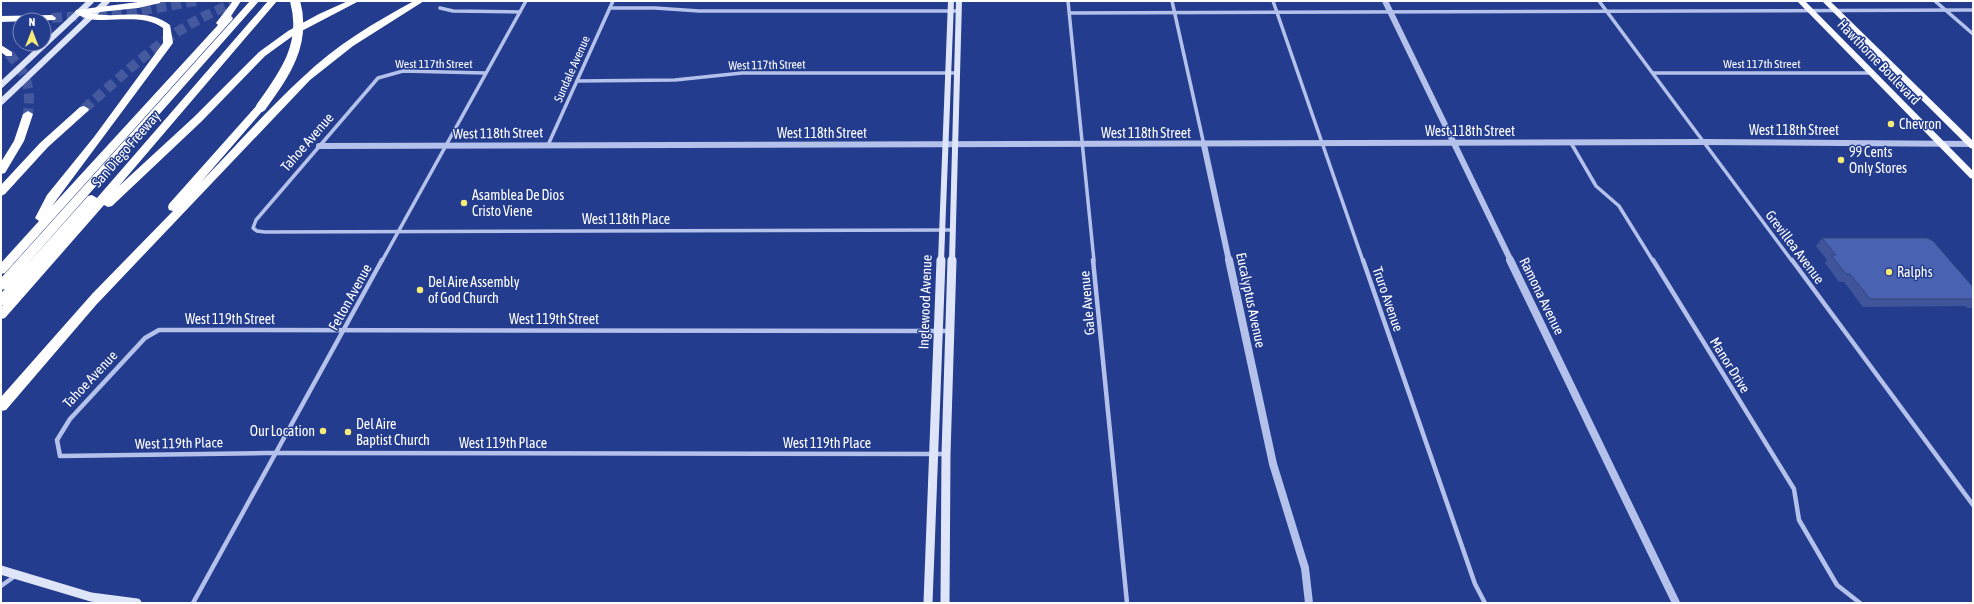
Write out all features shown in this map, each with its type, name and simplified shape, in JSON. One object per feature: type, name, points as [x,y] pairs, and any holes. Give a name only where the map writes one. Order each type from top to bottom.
[{"type":"highway","points":[[79,12],[104,4],[126,7],[157,1]]},
{"type":"highway","points":[[212,37],[237,1]]},
{"type":"highway","name":"San Diego Freeway","points":[[1,270],[244,1]]},
{"type":"highway","points":[[1,286],[255,1]]},
{"type":"highway","points":[[1,301],[101,189],[263,1]]},
{"type":"highway","name":"San Diego Freeway","points":[[1,315],[273,1]]},
{"type":"highway","points":[[1,406],[261,107],[281,80],[294,53],[299,22],[295,1]]},
{"type":"highway","points":[[62,246],[198,119],[262,54],[291,33],[322,16],[355,1]]},
{"type":"highway","points":[[92,302],[307,78],[350,44],[386,20],[420,1]]},
{"type":"highway","points":[[36,230],[51,198],[98,139],[168,43],[167,27],[159,20],[136,16],[91,16],[79,12]]},
{"type":"highway","points":[[1,19],[12,19]]},
{"type":"highway","points":[[1,192],[44,145],[84,109]]},
{"type":"highway","points":[[1,171],[19,141],[28,114]]},
{"type":"main road","points":[[1,85],[91,1]]},
{"type":"main road","name":"Inglewood Avenue","points":[[928,603],[932,454],[951,1]]},
{"type":"main road","name":"Inglewood Avenue","points":[[944,603],[949,331],[959,1]]},
{"type":"main road","name":"Hawthorne Boulevard","points":[[1801,1],[1973,176]]},
{"type":"main road","name":"Hawthorne Boulevard","points":[[1826,1],[1972,144]]},
{"type":"main road","points":[[1,102],[104,4]]},
{"type":"main road","points":[[1,570],[91,597],[137,603]]},
{"type":"street","name":"Felton Avenue","points":[[193,603],[526,1]]},
{"type":"street","name":"Sundale Avenue","points":[[548,145],[613,1]]},
{"type":"street","name":"Gale Avenue","points":[[1068,1],[1127,603]]},
{"type":"street","name":"Eucalyptus Avenue","points":[[1172,1],[1273,464],[1280,492],[1291,518],[1308,588],[1309,603]]},
{"type":"street","name":"Truro Avenue","points":[[1274,1],[1322,144],[1475,584],[1485,603]]},
{"type":"street","name":"Ramona Avenue","points":[[1385,1],[1676,603]]},
{"type":"street","name":"Grevillea Avenue","points":[[1599,1],[1973,505]]},
{"type":"street","points":[[1935,1],[1973,34]]},
{"type":"street","points":[[440,8],[453,11],[520,12]]},
{"type":"street","points":[[610,8],[655,8],[699,11],[959,11]]},
{"type":"street","points":[[1070,13],[1174,11],[1973,10]]},
{"type":"street","name":"West 117th Street","points":[[384,75],[403,71],[485,73]]},
{"type":"street","name":"West 117th Street","points":[[577,81],[675,80],[742,73],[958,73]]},
{"type":"street","name":"West 117th Street","points":[[1653,73],[1871,73]]},
{"type":"street","name":"Tahoe Avenue","points":[[253,228],[256,220],[319,146],[373,83],[384,75]]},
{"type":"street","name":"West 118th Street","points":[[319,146],[1204,145],[1704,142],[1972,144]]},
{"type":"street","name":"Manor Drive","points":[[1571,143],[1596,186],[1619,206],[1794,489],[1799,520],[1837,584],[1860,603]]},
{"type":"street","name":"West 118th Place","points":[[253,228],[257,231],[265,232],[399,230],[953,230]]},
{"type":"street","name":"Tahoe Avenue","points":[[60,456],[57,440],[70,419],[145,338],[159,330]]},
{"type":"street","name":"West 119th Street","points":[[159,330],[949,331]]},
{"type":"street","name":"West 119th Place","points":[[60,456],[276,453],[946,454]]},
{"type":"street","points":[[1,586],[17,574]]},
{"type":"building","name":"Ralphs","points":[[1822,238],[1927,238],[1933,241],[1973,287],[1973,299],[1870,299],[1850,274],[1846,274],[1831,255],[1836,255]]},
{"type":"tunnel","points":[[52,18],[128,13],[196,1]]},
{"type":"tunnel","points":[[84,109],[156,47],[195,21],[237,1]]},
{"type":"tunnel","points":[[9,54],[20,68],[26,81],[29,96],[28,114]]},
{"type":"place","name":"Chevron","points":[[1891,124]]},
{"type":"place","name":"99 Cents Only Stores","points":[[1841,160]]},
{"type":"place","name":"Asamblea De Dios Cristo Viene","points":[[464,203]]},
{"type":"place","name":"Ralphs","points":[[1889,272]]},
{"type":"place","name":"Del Aire Assembly of God Church","points":[[420,290]]},
{"type":"place","name":"Our Location","points":[[323,431]]},
{"type":"place","name":"Del Aire Baptist Church","points":[[348,432]]}]
